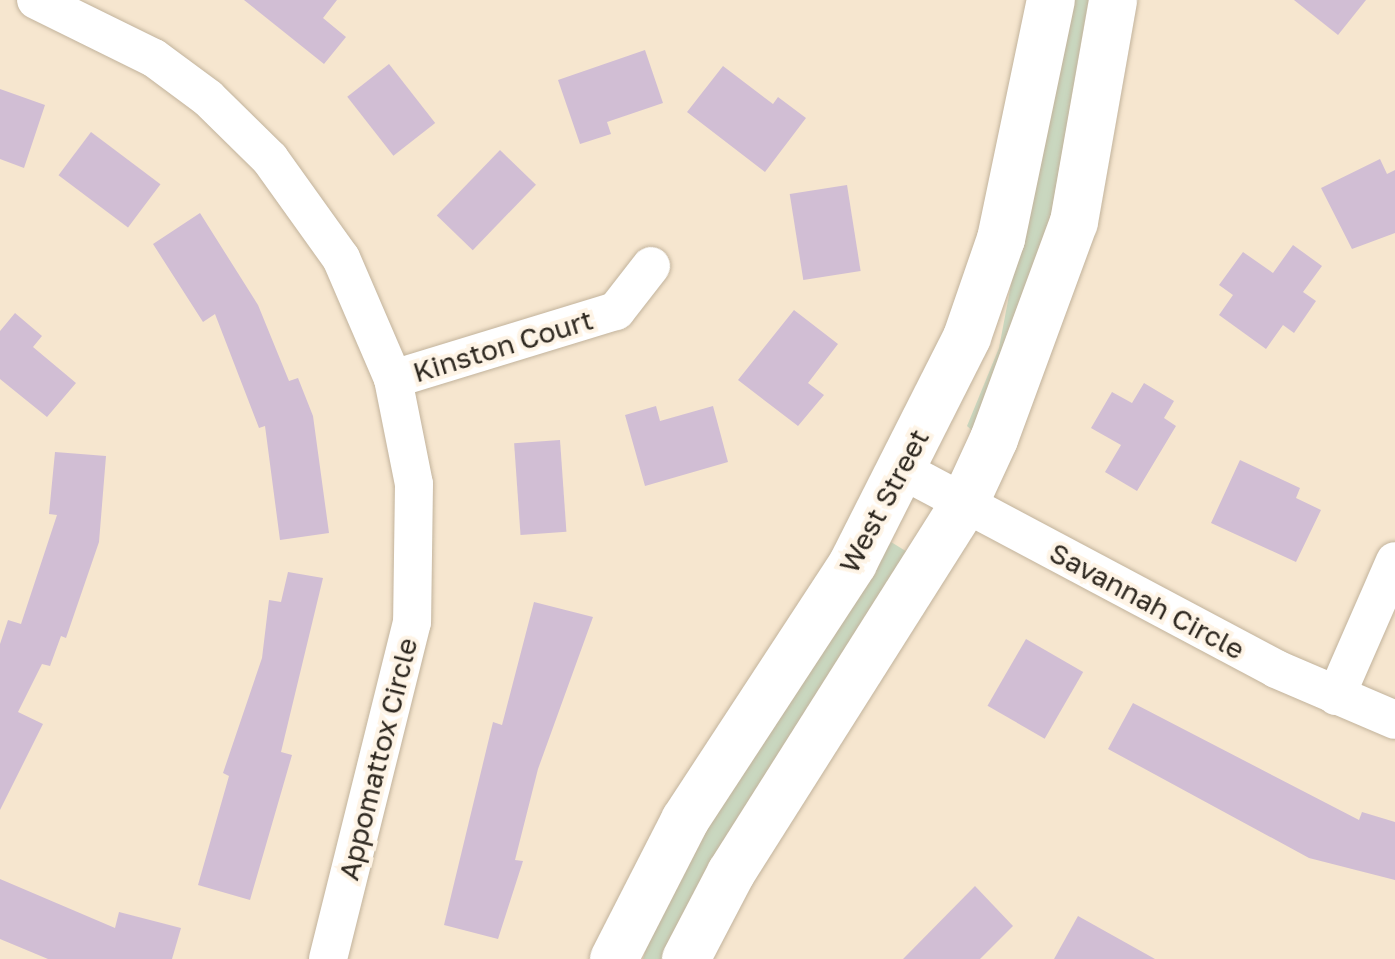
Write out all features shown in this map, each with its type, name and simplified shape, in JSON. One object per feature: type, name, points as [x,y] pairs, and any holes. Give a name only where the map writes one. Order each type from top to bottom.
[{"type":"street","name":"Appomattox Circle","points":[[36,0],[154,58],[208,98],[270,160],[341,258],[393,379],[414,484],[412,622],[328,959]]},
{"type":"street","name":"West Street","points":[[614,959],[685,820],[853,563],[904,471],[966,338],[1001,238],[1051,0]]},
{"type":"street","points":[[686,959],[741,857],[964,504],[1038,334],[1074,222],[1113,0]]},
{"type":"street","name":"Kinston Court","points":[[393,379],[616,311],[651,266]]},
{"type":"street","name":"Savannah Circle","points":[[904,471],[1336,696],[1395,720]]},
{"type":"street","points":[[1336,696],[1395,561]]},
{"type":"green space","points":[[1065,0],[1095,0],[1091,46],[1036,282],[975,433],[967,426],[999,348]]},
{"type":"green space","points":[[891,542],[909,553],[666,959],[643,959],[662,899]]},
{"type":"building","points":[[244,0],[337,0],[323,18],[346,37],[324,64]]},
{"type":"building","points":[[1294,0],[1366,0],[1338,35]]},
{"type":"building","points":[[645,50],[663,103],[607,122],[611,134],[580,144],[558,80]]},
{"type":"building","points":[[389,64],[435,123],[393,156],[347,97]]},
{"type":"building","points":[[723,66],[773,104],[778,97],[806,118],[765,172],[687,112]]},
{"type":"building","points":[[0,89],[45,105],[24,168],[0,159]]},
{"type":"building","points":[[91,132],[160,184],[128,227],[59,175]]},
{"type":"building","points":[[500,150],[536,185],[473,250],[437,215]]},
{"type":"building","points":[[1380,159],[1387,174],[1395,170],[1395,233],[1352,249],[1321,188]]},
{"type":"building","points":[[847,185],[861,271],[803,280],[790,194]]},
{"type":"building","points":[[200,213],[258,305],[289,381],[298,378],[313,416],[329,533],[280,540],[265,426],[259,428],[215,314],[203,322],[153,244]]},
{"type":"building","points":[[1293,245],[1322,266],[1303,292],[1316,301],[1294,333],[1283,325],[1266,349],[1219,315],[1233,295],[1219,285],[1243,252],[1273,273]]},
{"type":"building","points":[[794,310],[838,344],[808,383],[824,395],[798,426],[738,380]]},
{"type":"building","points":[[15,313],[42,336],[33,347],[76,383],[47,417],[0,379],[0,331]]},
{"type":"building","points":[[1144,383],[1174,401],[1164,418],[1176,426],[1137,491],[1105,472],[1121,445],[1091,428],[1112,392],[1132,403]]},
{"type":"building","points":[[656,406],[660,421],[713,406],[728,462],[645,486],[625,415]]},
{"type":"building","points":[[560,440],[566,532],[521,535],[514,443]]},
{"type":"building","points":[[55,452],[106,456],[99,542],[66,638],[61,636],[50,666],[42,664],[18,712],[43,724],[0,810],[0,644],[8,620],[21,624],[57,515],[49,514]]},
{"type":"building","points":[[1240,460],[1300,488],[1296,498],[1321,510],[1296,562],[1211,523]]},
{"type":"building","points":[[288,572],[323,578],[281,752],[292,755],[250,900],[198,885],[229,776],[223,773],[262,658],[269,600],[281,602]]},
{"type":"building","points":[[534,602],[593,617],[538,769],[515,860],[523,861],[498,939],[444,925],[493,722],[502,725]]},
{"type":"building","points":[[1026,639],[1083,672],[1045,739],[988,706]]},
{"type":"building","points":[[1133,703],[1359,820],[1362,812],[1395,822],[1395,880],[1309,858],[1108,749]]},
{"type":"building","points":[[0,879],[115,928],[119,912],[181,928],[172,959],[48,959],[0,939]]},
{"type":"building","points":[[975,886],[1013,926],[980,959],[903,959]]},
{"type":"building","points":[[1078,916],[1155,959],[1054,959]]}]
